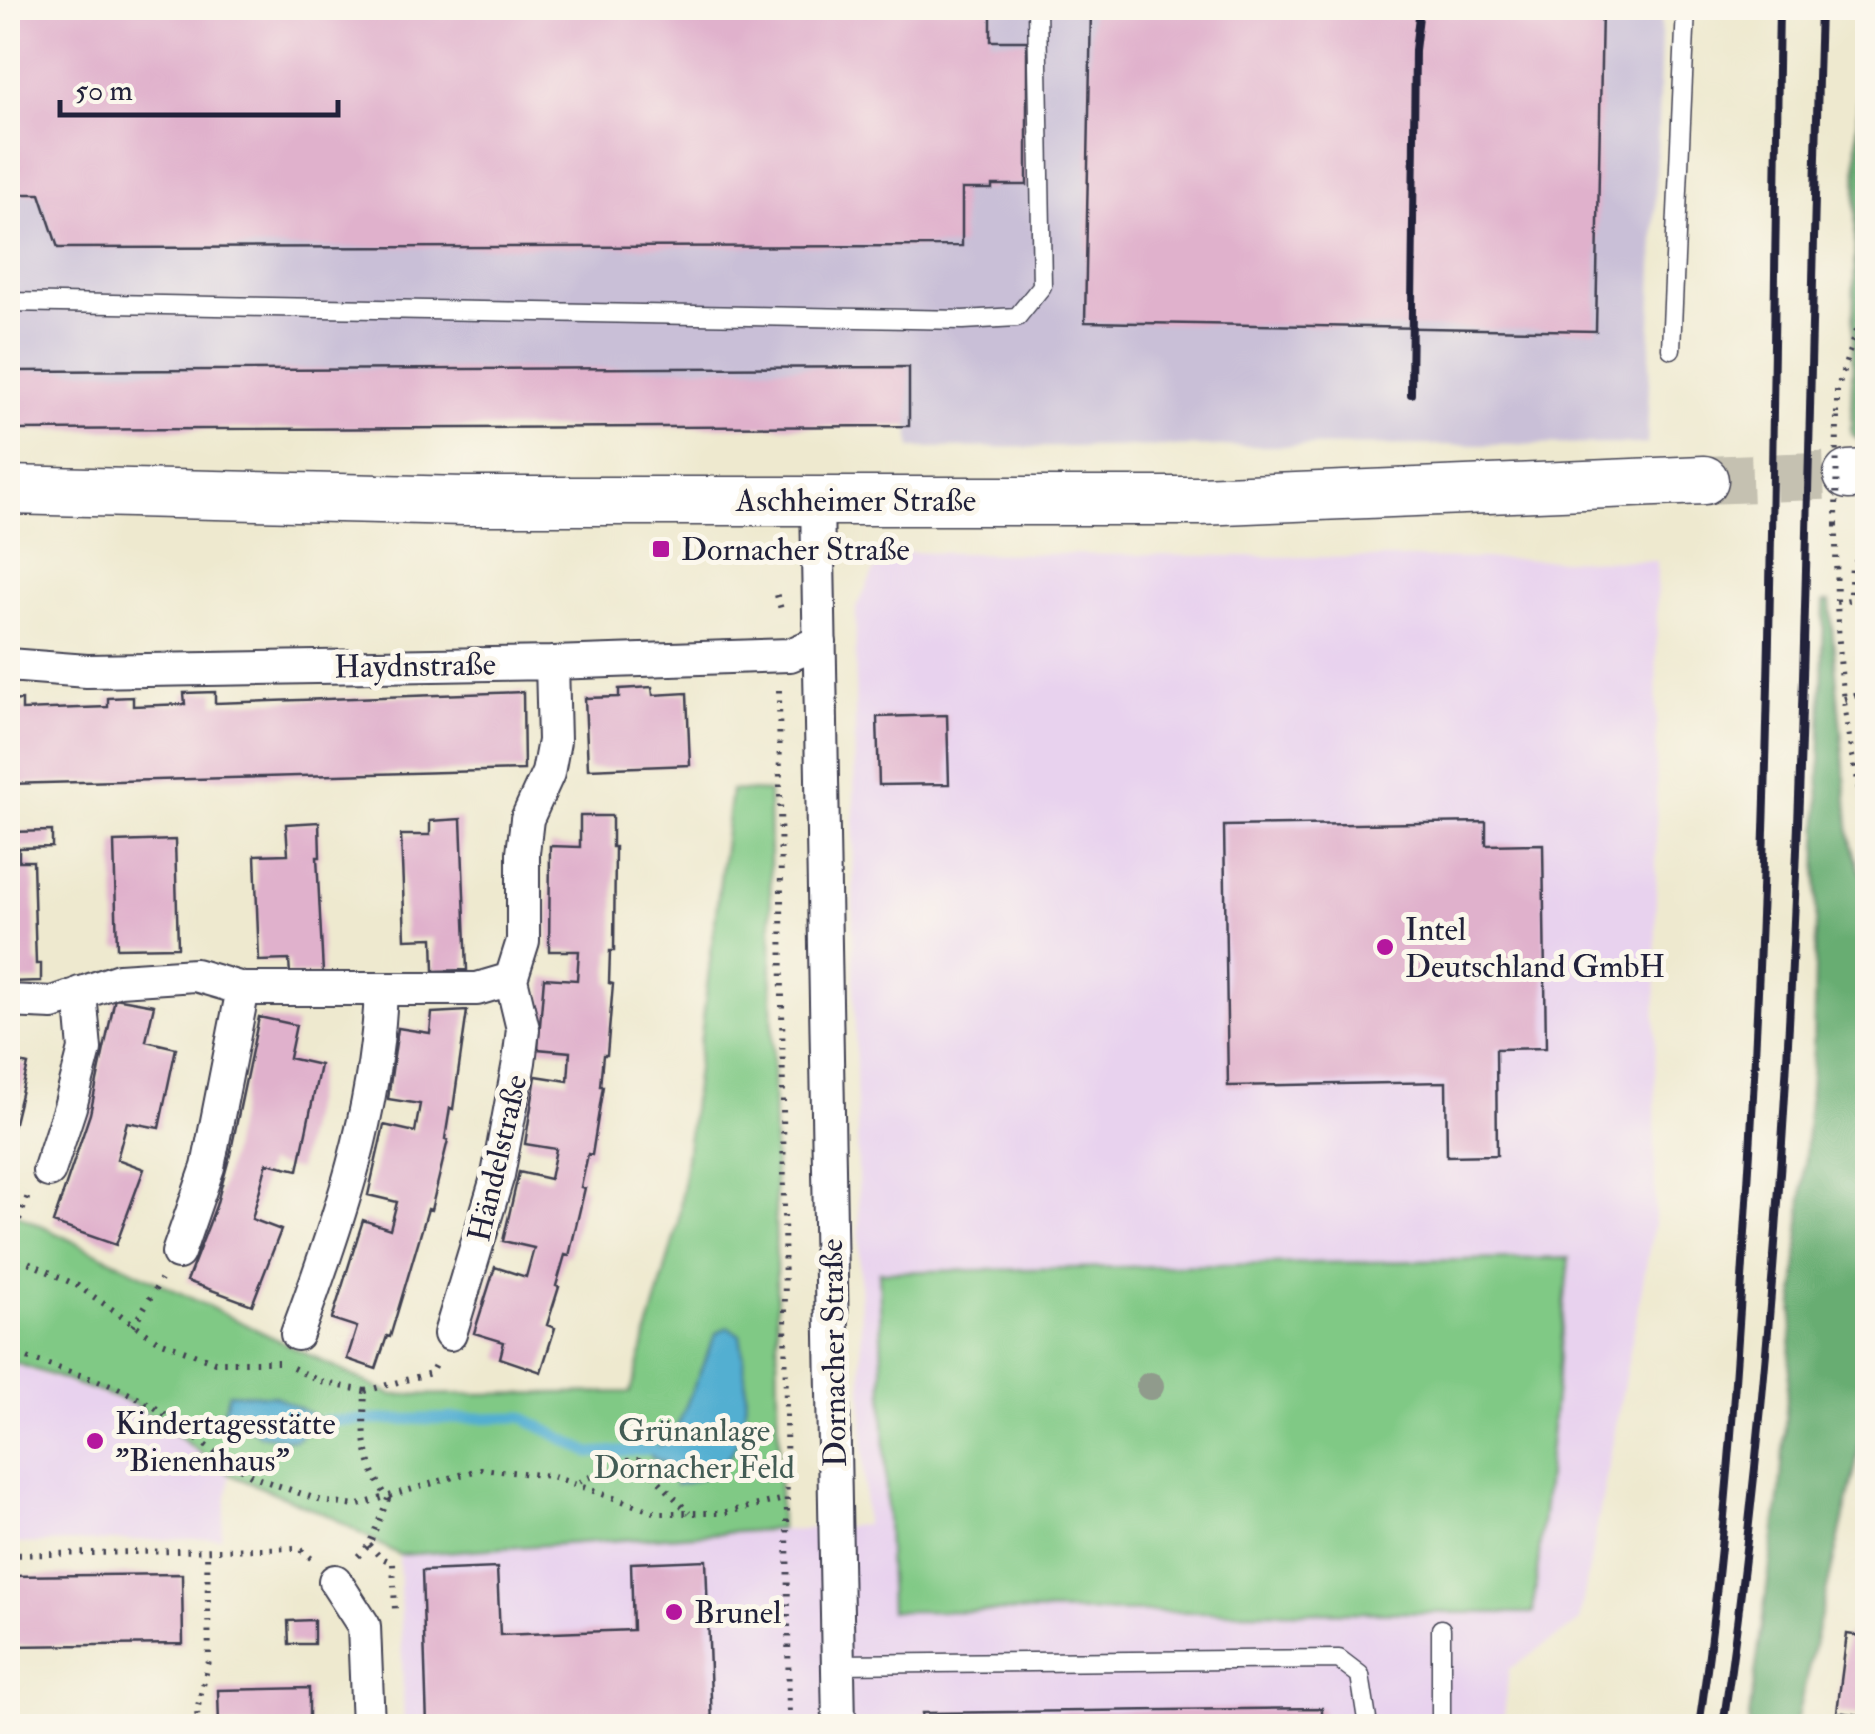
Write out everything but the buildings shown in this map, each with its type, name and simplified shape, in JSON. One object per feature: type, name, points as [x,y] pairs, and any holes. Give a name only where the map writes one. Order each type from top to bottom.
[{"type":"main road","name":"Aschheimer Straße","points":[[8,490],[465,501],[1200,501],[1704,480]]},
{"type":"street","name":"Dornacher Straße","points":[[817,500],[840,1726]]},
{"type":"street","name":"Haydnstraße","points":[[8,665],[87,671],[552,663],[790,655],[820,642]]},
{"type":"street","name":"Händelstraße","points":[[450,1334],[498,1175],[519,1062],[522,1029],[511,979],[523,941],[527,819],[548,774],[554,741],[552,663]]},
{"type":"street","points":[[8,1001],[53,1003],[118,980],[195,975],[244,989],[478,989],[511,979]]},
{"type":"street","points":[[178,1253],[208,1166],[244,989]]},
{"type":"street","points":[[297,1334],[334,1235],[369,1105],[380,1036],[382,989]]},
{"type":"street","points":[[49,1171],[84,1049],[80,993]]},
{"type":"street","points":[[335,1581],[364,1626],[368,1726]]},
{"type":"lane","points":[[8,302],[963,320],[1017,317],[1042,286],[1037,8]]},
{"type":"lane","points":[[1672,349],[1686,8]]},
{"type":"lane","points":[[1441,1629],[1441,1726]]},
{"type":"lane","points":[[838,1664],[1339,1659],[1360,1675],[1368,1726]]},
{"type":"path","points":[[1868,292],[1836,391],[1836,602],[1844,699],[1868,824]]},
{"type":"path","points":[[1836,602],[1850,600],[1852,565],[1868,553]]},
{"type":"path","points":[[1844,699],[1858,695],[1866,638],[1867,584]]},
{"type":"path","points":[[776,595],[790,655],[790,676],[778,692],[789,1726]]},
{"type":"path","points":[[133,1326],[178,1253]]},
{"type":"path","points":[[8,1260],[28,1262],[78,1286],[157,1340],[216,1362],[280,1362],[321,1382],[365,1392],[431,1372],[450,1334]]},
{"type":"path","points":[[8,1352],[114,1386],[254,1476],[322,1501],[355,1506],[480,1469],[551,1476],[657,1513],[722,1513],[785,1498]]},
{"type":"path","points":[[365,1392],[363,1435],[372,1474],[388,1499]]},
{"type":"path","points":[[575,1483],[627,1461],[639,1460],[690,1514]]},
{"type":"path","points":[[8,1555],[300,1548],[335,1581],[369,1545],[388,1499]]},
{"type":"path","points":[[198,1726],[197,1710],[209,1661],[207,1550]]},
{"type":"shaded area","points":[[8,8],[1662,8],[1647,444],[911,448],[909,426],[8,430]]},
{"type":"shaded area","points":[[883,552],[1657,561],[1655,1218],[1579,1622],[1509,1669],[1503,1726],[404,1726],[399,1555],[865,1525],[853,929],[856,609]]},
{"type":"shaded area","name":"Kindertagesstätte \"Bienenhaus\"","points":[[8,1362],[134,1406],[230,1476],[221,1538],[8,1544]]},
{"type":"green space","points":[[1860,8],[1868,8],[1868,438],[1860,441],[1851,433]]},
{"type":"green space","points":[[1824,602],[1830,602],[1850,837],[1860,872],[1867,881],[1868,1386],[1856,1465],[1795,1726],[1748,1726],[1780,1492],[1813,1049]]},
{"type":"green space","name":"Grünanlage Dornacher Feld","points":[[731,790],[769,792],[780,1529],[399,1555],[330,1516],[231,1475],[134,1404],[8,1360],[8,1210],[392,1395],[631,1392],[678,1224]]},
{"type":"green space","points":[[1569,1258],[1533,1613],[890,1611],[879,1272]]},
{"type":"water","points":[[728,1327],[740,1335],[744,1359],[742,1430],[734,1449],[720,1466],[701,1478],[675,1485],[673,1469],[651,1457],[653,1449],[673,1437],[716,1334]]},
{"type":"water","points":[[229,1393],[275,1396],[324,1421],[295,1440],[260,1435],[224,1410]]},
{"type":"waterway","points":[[324,1421],[522,1417],[590,1453],[653,1449]]},
{"type":"tunnel","points":[[1704,480],[1848,475]]},
{"type":"railway","points":[[1411,394],[1415,50],[1420,8]]},
{"type":"railway","points":[[1699,1726],[1729,1464],[1762,903],[1779,8]]},
{"type":"railway","points":[[1723,1726],[1750,1513],[1771,1299],[1786,1084],[1804,654],[1820,8]]},
{"type":"place","name":"Dornacher Straße","points":[[661,549]]},
{"type":"place","name":"Intel Deutschland GmbH","points":[[1385,947]]},
{"type":"place","name":"Kindertagesstätte \"Bienenhaus\"","points":[[95,1441]]},
{"type":"place","name":"Brunel","points":[[674,1612]]}]
